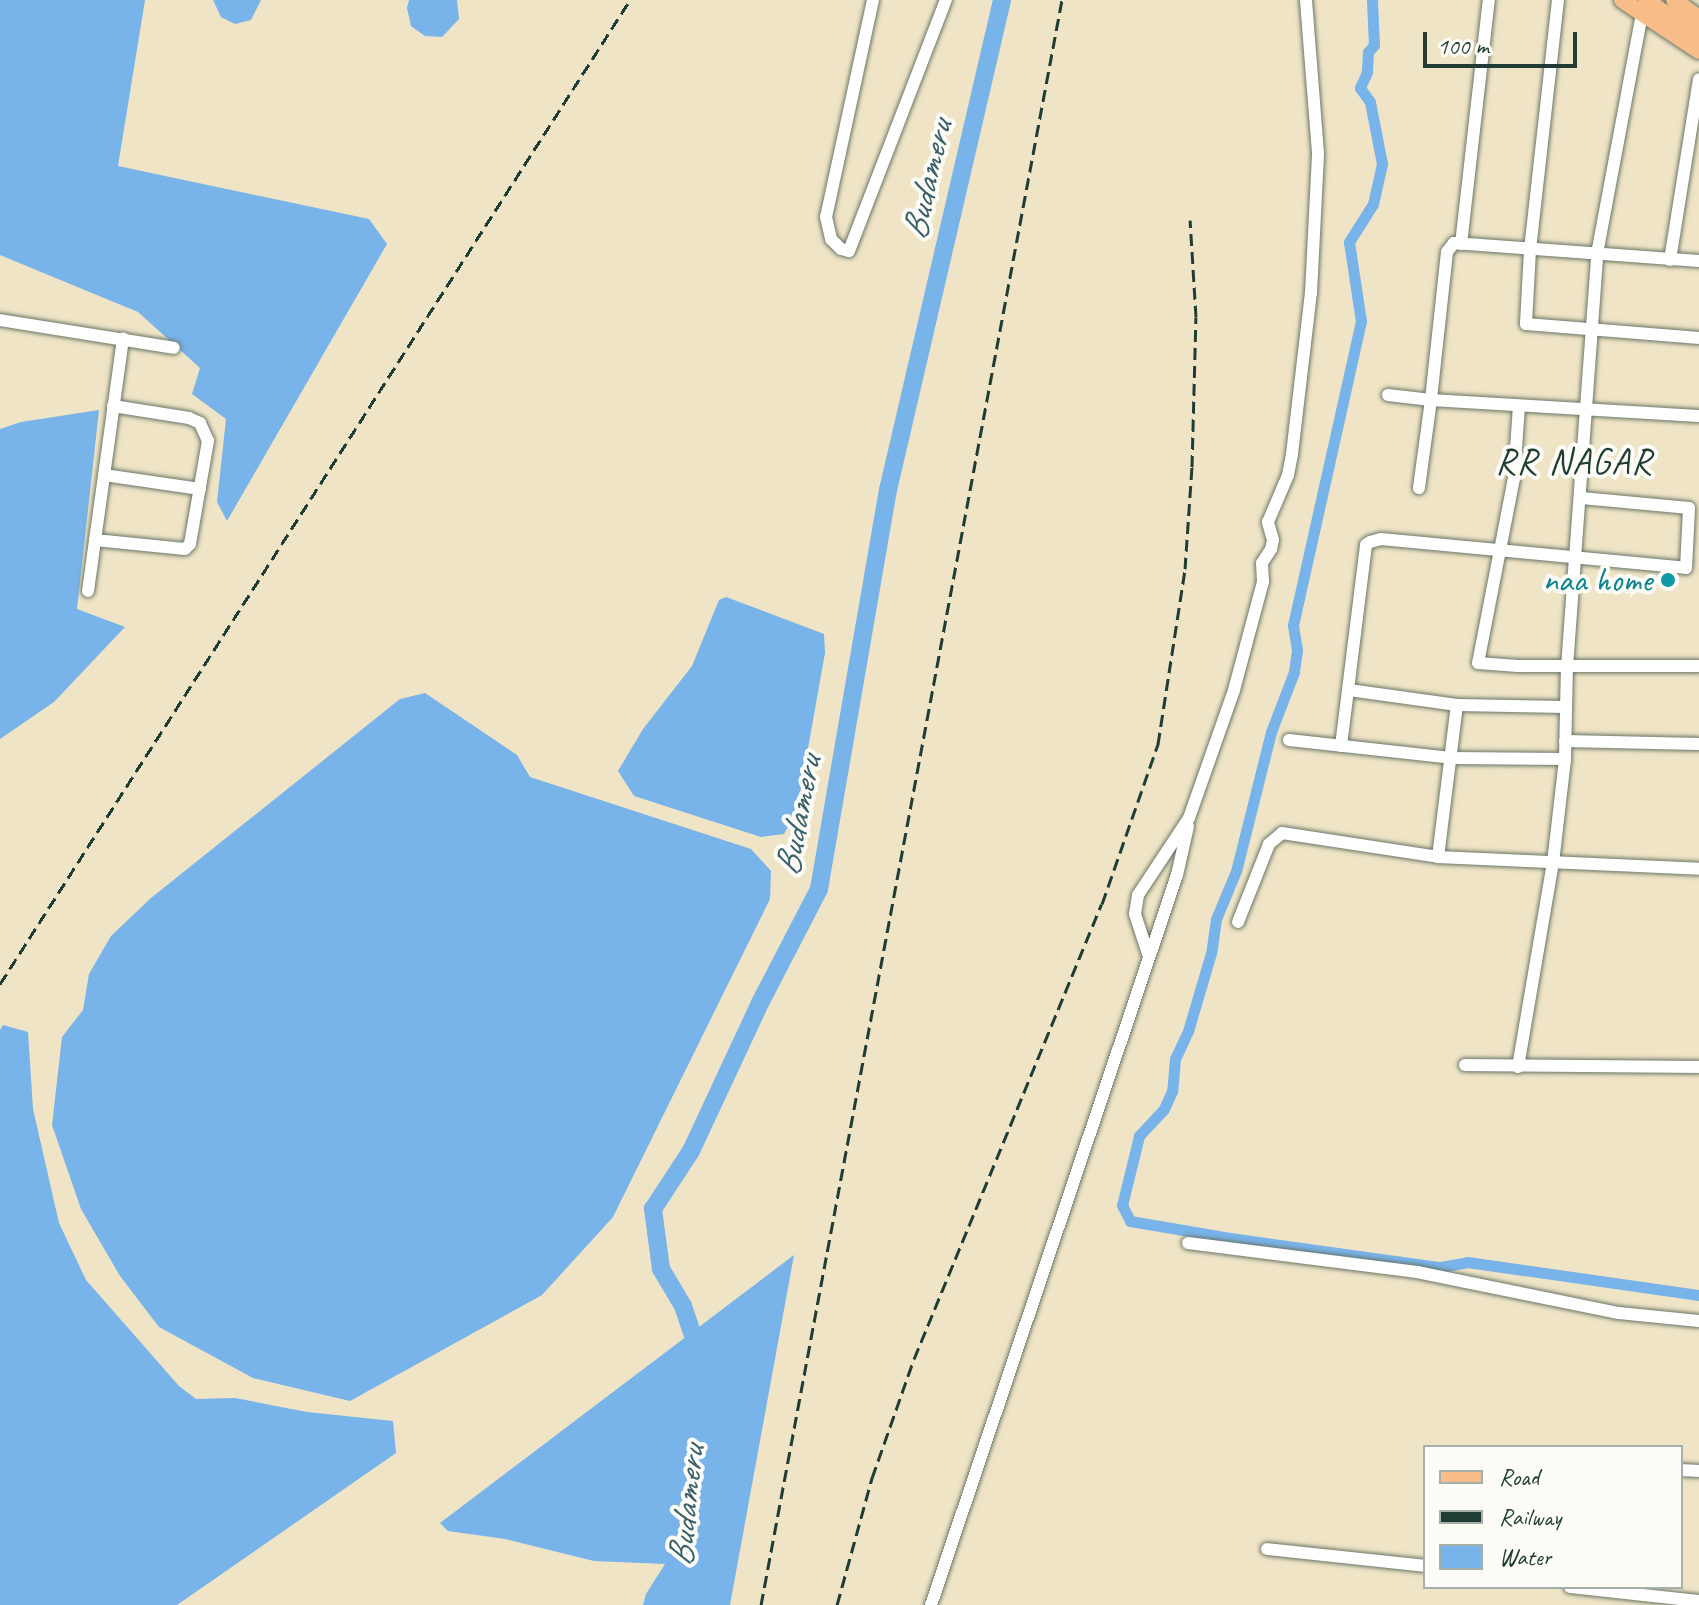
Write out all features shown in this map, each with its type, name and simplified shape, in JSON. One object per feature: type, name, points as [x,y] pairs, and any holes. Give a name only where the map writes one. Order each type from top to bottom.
[{"type":"main road","points":[[1622,0],[1644,6],[1699,36]]},
{"type":"main road","points":[[1674,0],[1699,18]]},
{"type":"main road","points":[[1644,6],[1699,51]]},
{"type":"street","points":[[873,0],[826,217],[831,239],[841,249],[849,251],[946,0]]},
{"type":"street","points":[[931,1605],[1177,875],[1189,818],[1234,690],[1263,582],[1262,563],[1271,549],[1268,522],[1288,475],[1292,454],[1311,293],[1318,153],[1306,0]]},
{"type":"street","points":[[1461,244],[1489,0]]},
{"type":"street","points":[[1558,0],[1530,250],[1526,324],[1699,338]]},
{"type":"street","points":[[1518,1067],[1553,863],[1565,759],[1567,667],[1597,254],[1644,6]]},
{"type":"street","points":[[1670,260],[1699,79]]},
{"type":"street","points":[[1419,488],[1447,252],[1454,243],[1699,261]]},
{"type":"street","points":[[0,320],[174,348]]},
{"type":"street","points":[[88,591],[123,338]]},
{"type":"street","points":[[1388,395],[1699,416]]},
{"type":"street","points":[[95,540],[185,549],[190,544],[208,441],[200,423],[189,418],[113,406]]},
{"type":"street","points":[[1519,406],[1514,478],[1478,663],[1567,667],[1699,666]]},
{"type":"street","points":[[104,475],[200,489]]},
{"type":"street","points":[[1341,746],[1366,545],[1381,539],[1497,553],[1686,568],[1694,521],[1689,508],[1581,498]]},
{"type":"street","points":[[1349,690],[1457,705],[1565,707]]},
{"type":"street","points":[[1438,857],[1457,705]]},
{"type":"street","points":[[1289,740],[1451,758],[1565,759]]},
{"type":"street","points":[[1565,741],[1699,744]]},
{"type":"street","points":[[1148,954],[1135,914],[1138,895],[1189,818]]},
{"type":"street","points":[[1238,922],[1269,844],[1282,833],[1438,857],[1699,869]]},
{"type":"street","points":[[1465,1065],[1699,1067]]},
{"type":"street","points":[[1188,1243],[1417,1272],[1619,1313],[1699,1321]]},
{"type":"street","points":[[1267,1549],[1423,1566]]},
{"type":"street","points":[[1588,1589],[1699,1601]]},
{"type":"water","points":[[0,0],[145,0],[118,166],[369,219],[387,244],[227,521],[217,502],[226,419],[192,394],[200,368],[138,312],[0,255]]},
{"type":"water","points":[[213,0],[261,0],[251,20],[235,24],[221,17]]},
{"type":"water","points":[[409,0],[457,0],[459,19],[442,37],[425,36],[411,26],[407,8]]},
{"type":"water","points":[[99,410],[77,609],[125,627],[54,702],[0,739],[0,429],[21,422]]},
{"type":"water","points":[[726,597],[824,634],[825,653],[797,810],[784,834],[761,837],[634,796],[618,771],[643,729],[692,666],[719,600]]},
{"type":"water","points":[[425,693],[517,755],[530,777],[751,849],[771,871],[770,899],[613,1217],[542,1295],[350,1401],[253,1378],[159,1327],[120,1276],[81,1209],[52,1125],[62,1037],[83,1010],[89,974],[111,936],[151,898],[400,699]]},
{"type":"water","points":[[3,1025],[28,1032],[33,1109],[59,1223],[86,1280],[179,1386],[196,1399],[235,1398],[307,1412],[393,1421],[396,1453],[177,1605],[0,1605],[0,1030]]},
{"type":"water","points":[[794,1255],[730,1605],[643,1605],[646,1594],[665,1564],[594,1561],[505,1539],[448,1531],[440,1523]]},
{"type":"waterway","name":"Budameru","points":[[700,1356],[683,1306],[661,1269],[653,1209],[691,1151],[760,1003],[819,889],[888,490],[1002,0]]},
{"type":"waterway","points":[[1372,0],[1374,45],[1368,52],[1367,72],[1360,88],[1370,102],[1382,164],[1373,204],[1349,242],[1361,321],[1293,625],[1297,650],[1294,672],[1271,732],[1236,871],[1216,919],[1211,953],[1188,1031],[1175,1059],[1172,1091],[1164,1109],[1139,1136],[1122,1205],[1130,1221],[1230,1238],[1440,1267],[1467,1262],[1699,1295]]},
{"type":"railway","points":[[0,984],[630,0]]},
{"type":"railway","points":[[761,1605],[1062,0]]},
{"type":"railway","points":[[837,1605],[872,1478],[914,1359],[1102,904],[1158,744],[1185,569],[1192,467],[1196,317],[1190,220]]},
{"type":"place","name":"naa home","points":[[1668,580]]},
{"type":"district","name":"RR NAGAR","points":[[1574,462]]}]
